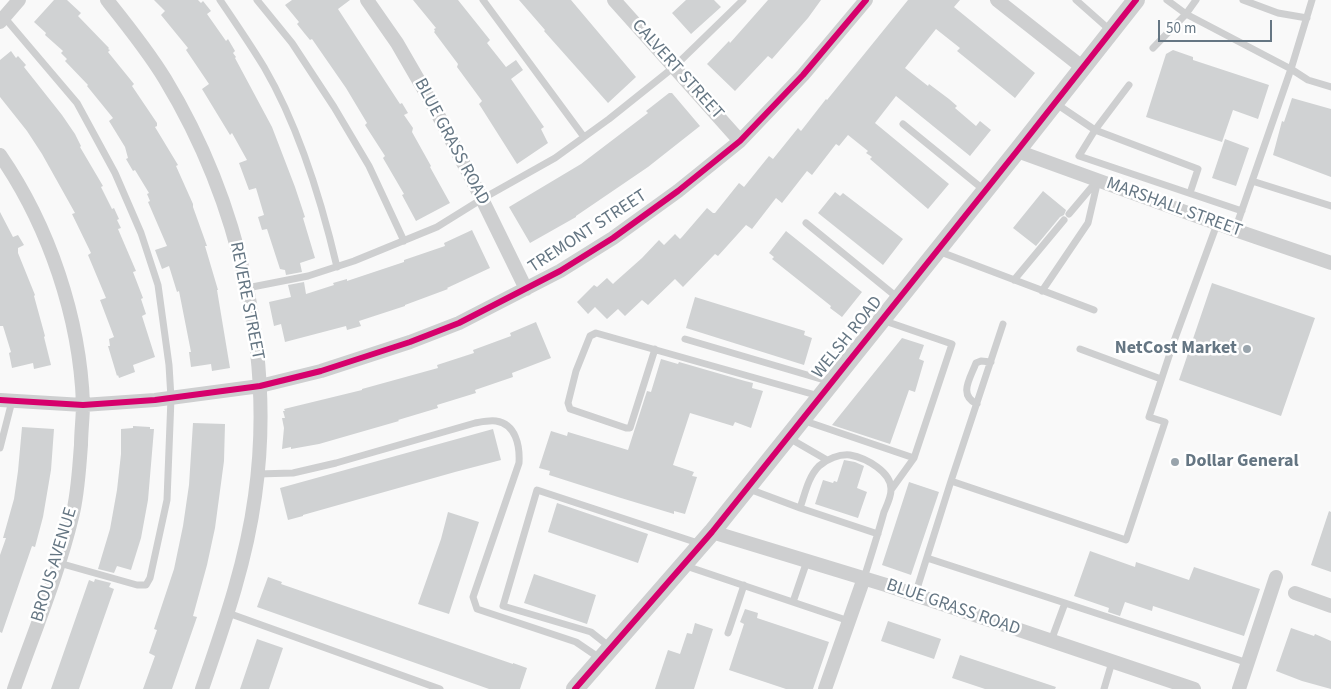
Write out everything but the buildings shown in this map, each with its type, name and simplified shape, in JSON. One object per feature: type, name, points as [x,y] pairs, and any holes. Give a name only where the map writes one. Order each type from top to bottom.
[{"type":"street","points":[[1,17],[19,0]]},
{"type":"street","name":"REVERE STREET","points":[[107,0],[129,27],[165,80],[205,157],[229,218],[247,288],[258,358],[260,448],[256,496],[247,545],[234,596],[202,689]]},
{"type":"street","name":"BLUE GRASS ROAD","points":[[367,0],[398,43],[434,107],[526,289]]},
{"type":"street","name":"CALVERT STREET","points":[[614,0],[740,141]]},
{"type":"street","name":"TREMONT STREET","points":[[6,400],[83,404],[170,398],[260,386],[321,371],[410,342],[459,323],[560,271],[613,238],[678,191],[740,141],[804,75],[866,0]]},
{"type":"street","points":[[997,0],[1082,67]]},
{"type":"street","name":"WELSH ROAD","points":[[575,689],[746,489],[1136,0]]},
{"type":"street","name":"MARSHALL STREET","points":[[1017,151],[1217,224],[1331,263]]},
{"type":"street","name":"BROUS AVENUE","points":[[0,156],[27,200],[56,265],[78,355],[83,404],[79,472],[73,515],[14,689]]},
{"type":"street","name":"BLUE GRASS ROAD","points":[[706,538],[807,561],[864,578],[1194,689]]},
{"type":"street","points":[[1239,689],[1276,577]]},
{"type":"street","points":[[825,689],[864,578]]},
{"type":"street","points":[[1295,593],[1331,606]]},
{"type":"lane","points":[[220,0],[237,23],[264,68],[287,116],[325,216],[337,266]]},
{"type":"lane","points":[[257,0],[292,43],[334,107],[369,166],[404,241]]},
{"type":"lane","points":[[483,0],[584,137]]},
{"type":"lane","points":[[1076,0],[1111,31]]},
{"type":"lane","points":[[1167,0],[1186,14],[1291,69],[1308,80],[1331,87]]},
{"type":"lane","points":[[1153,48],[1186,14],[1196,0]]},
{"type":"lane","points":[[1243,0],[1278,13],[1307,18]]},
{"type":"lane","points":[[1235,230],[1291,69],[1312,0]]},
{"type":"lane","points":[[247,288],[308,276],[437,227],[555,158],[584,137],[674,67],[739,1]]},
{"type":"lane","points":[[1,17],[77,103],[115,173],[141,234],[158,285],[170,365],[168,500],[150,578],[146,585],[137,586],[58,563]]},
{"type":"lane","points":[[1069,170],[1095,130],[1129,85]]},
{"type":"lane","points":[[1055,102],[1095,130],[1198,169],[1190,193]]},
{"type":"lane","points":[[903,124],[985,191]]},
{"type":"lane","points":[[1079,156],[1242,211]]},
{"type":"lane","points":[[1014,280],[1098,180]]},
{"type":"lane","points":[[1042,291],[1088,223],[1098,180]]},
{"type":"lane","points":[[1252,181],[1331,206]]},
{"type":"lane","points":[[806,223],[899,299]]},
{"type":"lane","points":[[951,481],[1126,540],[1165,422],[1149,417],[1217,224]]},
{"type":"lane","points":[[938,250],[1094,310]]},
{"type":"lane","points":[[864,578],[892,490],[914,458],[952,344],[882,320]]},
{"type":"lane","points":[[915,595],[1003,324]]},
{"type":"lane","points":[[655,349],[630,428],[570,410],[568,403],[576,371],[590,336],[596,333],[655,349],[820,396]]},
{"type":"lane","points":[[685,339],[832,382]]},
{"type":"lane","points":[[1080,349],[1162,379]]},
{"type":"lane","points":[[977,404],[970,400],[966,394],[967,388],[976,363],[981,361],[991,362]]},
{"type":"lane","points":[[0,448],[6,400]]},
{"type":"lane","points":[[802,420],[914,458]]},
{"type":"lane","points":[[257,474],[293,473],[336,464],[450,428],[475,423],[495,421],[507,425],[515,435],[520,450],[519,463],[472,598],[477,609],[606,653]]},
{"type":"lane","points":[[788,437],[827,460]]},
{"type":"lane","points":[[800,508],[810,477],[827,460],[839,456],[851,455],[871,463],[884,472],[892,490]]},
{"type":"lane","points":[[746,489],[878,534]]},
{"type":"lane","points":[[606,653],[591,632],[503,606],[537,490],[706,538]]},
{"type":"lane","points":[[927,558],[1248,664]]},
{"type":"lane","points":[[793,602],[807,561]]},
{"type":"lane","points":[[683,564],[849,621]]},
{"type":"lane","points":[[728,633],[744,585]]},
{"type":"lane","points":[[1051,641],[1065,603]]},
{"type":"lane","points":[[228,613],[440,689]]},
{"type":"lane","points":[[1104,689],[1112,662]]},
{"type":"cycle path","points":[[0,400],[83,405],[155,400],[260,386],[321,371],[410,342],[459,323],[560,271],[613,238],[678,191],[740,141],[803,75],[866,0]]},
{"type":"cycle path","points":[[575,689],[712,532],[1136,0]]},
{"type":"place","name":"NetCost Market","points":[[1247,349]]},
{"type":"place","name":"Dollar General","points":[[1175,462]]}]
